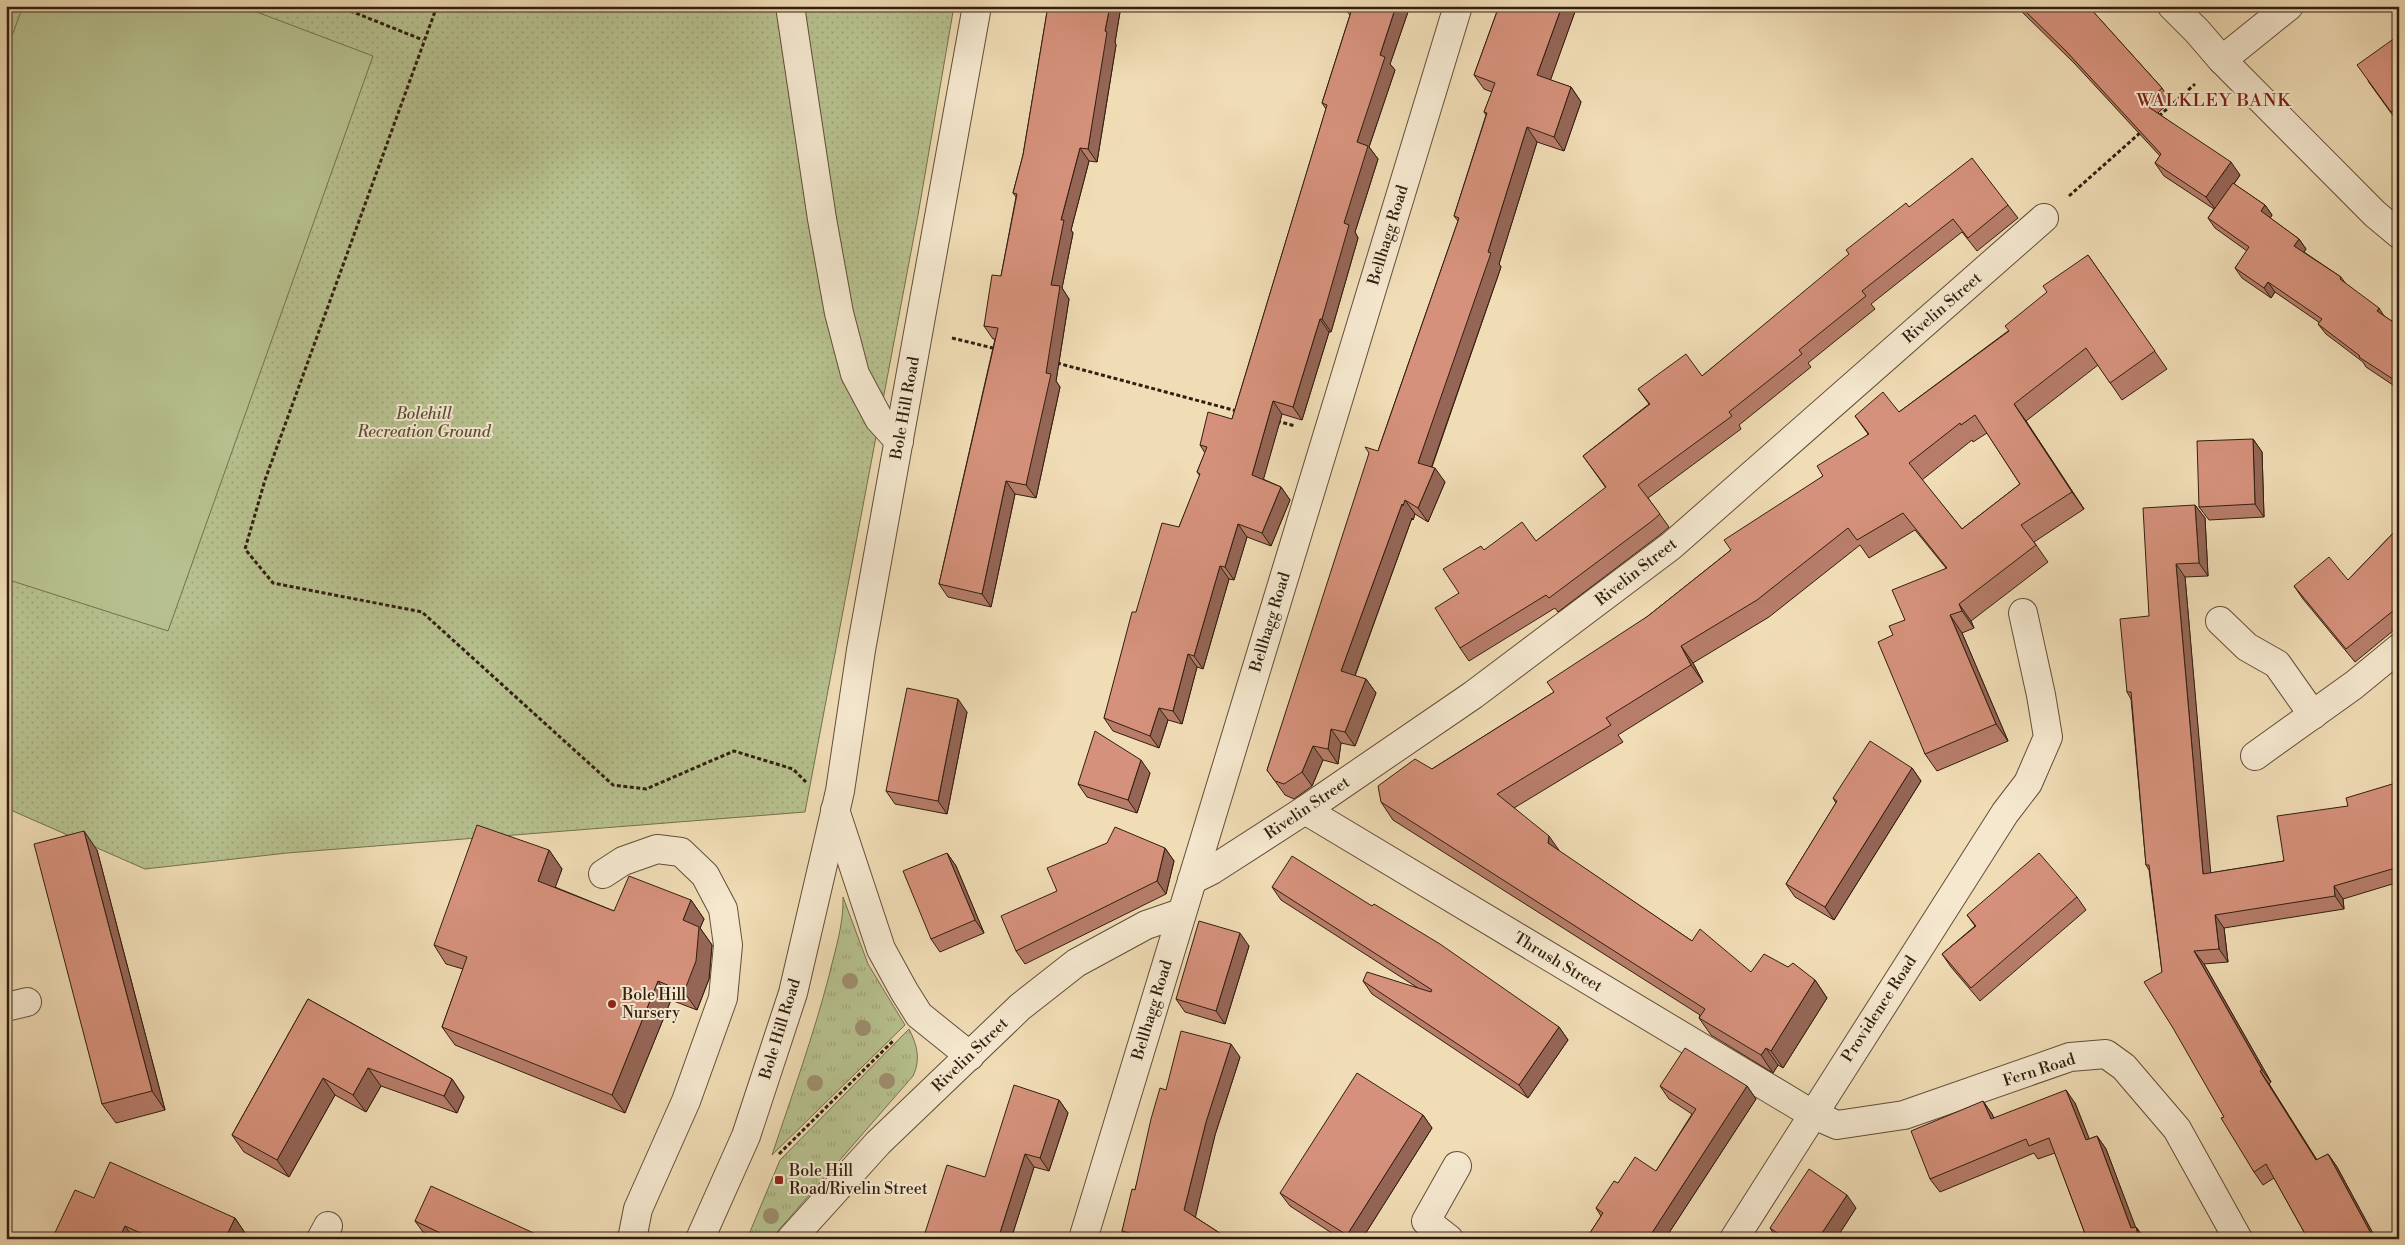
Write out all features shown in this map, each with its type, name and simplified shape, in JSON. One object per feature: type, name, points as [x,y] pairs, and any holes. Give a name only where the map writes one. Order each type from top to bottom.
[{"type":"street","points":[[790,6],[822,219],[839,313],[855,374],[879,419],[899,441]]},
{"type":"street","name":"Bole Hill Road","points":[[700,1239],[746,1136],[793,993],[840,791],[861,650],[978,6]]},
{"type":"street","name":"Bellhagg Road","points":[[1083,1239],[1458,6]]},
{"type":"street","points":[[2172,6],[2222,60],[2375,214],[2399,234]]},
{"type":"street","points":[[2222,60],[2289,6]]},
{"type":"street","name":"Rivelin Street","points":[[1192,880],[1212,870],[1305,810],[1473,696],[1671,546],[2044,218]]},
{"type":"street","name":"Providence Road","points":[[1734,1239],[2005,813],[2028,783],[2048,737],[2042,695],[2023,613]]},
{"type":"street","points":[[2220,622],[2247,647],[2277,664],[2313,715]]},
{"type":"street","points":[[2255,756],[2313,715],[2399,648]]},
{"type":"street","points":[[835,810],[881,949],[919,1015],[970,1056]]},
{"type":"street","name":"Thrush Street","points":[[1305,810],[1812,1114]]},
{"type":"street","points":[[603,874],[623,861],[657,848],[681,852],[705,875],[723,909],[728,945],[723,998],[686,1101],[638,1209],[632,1239]]},
{"type":"street","name":"Rivelin Street","points":[[791,1239],[878,1142],[1020,1007],[1076,963],[1146,925],[1181,913]]},
{"type":"street","name":"Fern Road","points":[[1812,1114],[1836,1126],[1904,1114],[2070,1057],[2106,1054],[2124,1067],[2177,1128],[2222,1226],[2238,1239]]},
{"type":"street","points":[[1449,1239],[1420,1230],[1457,1166]]},
{"type":"path","points":[[338,6],[424,40]]},
{"type":"path","points":[[437,6],[265,480],[245,549],[273,583],[422,612],[613,785],[646,789],[734,751],[793,769],[835,810]]},
{"type":"path","points":[[2155,119],[2222,60]]},
{"type":"path","points":[[2044,218],[2148,126]]},
{"type":"path","points":[[919,331],[1005,351]]},
{"type":"path","points":[[1050,362],[1241,412]]},
{"type":"path","points":[[1270,419],[1327,434]]},
{"type":"path","points":[[775,1158],[919,1015]]},
{"type":"green space","name":"Bolehill Recreation Ground","points":[[6,6],[954,6],[918,215],[805,812],[287,853],[145,869],[6,808]]},
{"type":"green space","points":[[23,6],[241,6],[373,56],[168,631],[6,579],[6,52]]},
{"type":"green space","points":[[843,897],[868,964],[905,1025],[772,1155],[823,999],[841,927]]},
{"type":"green space","points":[[909,1029],[917,1052],[917,1064],[913,1076],[771,1239],[747,1239],[780,1160]]},
{"type":"building","points":[[1048,6],[1110,6],[1088,149],[1080,148],[1061,220],[1064,220],[1051,285],[1060,286],[1046,373],[1051,374],[1026,485],[1006,481],[982,594],[939,584],[998,328],[984,326],[992,275],[1001,276],[1017,194],[1013,193],[1023,155]]},
{"type":"building","points":[[1348,6],[1396,6],[1380,55],[1385,57],[1357,142],[1368,146],[1344,223],[1349,225],[1322,319],[1320,319],[1293,407],[1273,401],[1252,475],[1281,487],[1262,533],[1238,524],[1225,567],[1220,566],[1194,656],[1188,654],[1173,711],[1159,708],[1150,736],[1104,718],[1132,612],[1136,612],[1162,523],[1179,527],[1200,474],[1197,472],[1207,447],[1200,445],[1208,412],[1232,419],[1327,105],[1322,103],[1351,12],[1346,10]]},
{"type":"building","points":[[1499,6],[1562,6],[1537,75],[1571,87],[1554,137],[1527,127],[1488,252],[1491,253],[1418,463],[1435,468],[1418,508],[1405,500],[1403,506],[1402,504],[1341,671],[1366,679],[1345,732],[1331,729],[1328,749],[1313,746],[1302,772],[1284,784],[1275,781],[1267,770],[1369,453],[1365,447],[1378,451],[1459,218],[1454,216],[1487,113],[1484,112],[1495,83],[1474,75]]},
{"type":"building","points":[[2020,6],[2088,6],[2162,88],[2144,104],[2231,162],[2206,197],[2155,163],[2161,154],[2066,51]]},
{"type":"building","points":[[2399,35],[2399,110],[2397,108],[2391,112],[2357,65]]},
{"type":"building","points":[[1972,158],[2008,205],[1968,238],[1953,219],[1862,291],[1866,296],[1799,350],[1802,354],[1729,412],[1732,416],[1638,485],[1660,514],[1549,598],[1546,595],[1460,648],[1435,608],[1459,593],[1443,569],[1481,546],[1484,550],[1522,522],[1536,541],[1606,487],[1583,456],[1650,404],[1638,389],[1686,354],[1702,376],[1849,254],[1846,250],[1906,203],[1909,207]]},
{"type":"building","points":[[2233,183],[2265,205],[2261,211],[2299,239],[2294,246],[2341,277],[2340,279],[2379,308],[2377,311],[2399,326],[2399,383],[2359,357],[2318,324],[2322,319],[2268,282],[2264,288],[2235,268],[2249,247],[2208,218]]},
{"type":"building","points":[[2088,255],[2155,351],[2110,383],[2086,348],[2014,404],[2072,492],[2021,525],[2036,545],[1959,604],[1962,611],[1950,615],[1996,724],[1925,754],[1878,642],[1893,635],[1889,626],[1905,620],[1892,590],[1947,568],[1903,513],[1857,540],[1848,528],[1757,600],[1681,646],[1691,665],[1606,718],[1611,725],[1497,794],[1549,836],[1548,843],[1692,941],[1700,929],[1751,972],[1764,954],[1788,967],[1793,963],[1815,980],[1771,1051],[1766,1048],[1761,1055],[1699,1018],[1705,1009],[1381,802],[1378,786],[1415,759],[1432,769],[1554,692],[1547,682],[1648,616],[1731,550],[1724,540],[1823,476],[1817,466],[1869,434],[1855,416],[1883,392],[1899,412],[2009,331],[2005,326],[2047,292],[2043,286]],"holes":[[[1975,415],[2020,484],[1962,529],[1909,463],[1960,423],[1961,425]]]},
{"type":"building","points":[[2253,439],[2255,504],[2199,507],[2197,441]]},
{"type":"building","points":[[2195,505],[2199,563],[2176,564],[2203,874],[2284,861],[2277,816],[2348,806],[2346,798],[2399,782],[2399,867],[2334,886],[2335,896],[2215,915],[2219,949],[2194,951],[2262,1070],[2260,1071],[2316,1160],[2328,1154],[2374,1239],[2308,1239],[2266,1164],[2254,1172],[2221,1118],[2224,1117],[2173,1028],[2144,982],[2162,972],[2149,865],[2146,865],[2131,692],[2127,692],[2120,619],[2149,616],[2143,508]]},
{"type":"building","points":[[2399,527],[2399,606],[2346,649],[2294,586],[2329,557],[2348,580]]},
{"type":"building","points":[[907,688],[958,699],[938,801],[886,791]]},
{"type":"building","points":[[1095,731],[1141,760],[1128,800],[1078,784]]},
{"type":"building","points":[[1870,741],[1912,768],[1825,907],[1786,884],[1837,801],[1833,798]]},
{"type":"building","points":[[477,825],[549,850],[538,881],[614,911],[629,876],[691,900],[683,920],[699,927],[696,961],[684,992],[658,981],[612,1095],[442,1027],[467,957],[434,945]]},
{"type":"building","points":[[1115,827],[1165,848],[1157,881],[1016,951],[1001,916],[1057,891],[1047,868],[1107,843]]},
{"type":"building","points":[[84,831],[152,1091],[102,1104],[34,844]]},
{"type":"building","points":[[947,853],[975,920],[931,939],[903,871]]},
{"type":"building","points":[[2039,853],[2077,897],[1971,988],[1942,954],[1976,926],[1967,915]]},
{"type":"building","points":[[1292,856],[1372,906],[1374,904],[1440,944],[1559,1027],[1519,1085],[1363,981],[1367,972],[1431,992],[1432,990],[1272,887]]},
{"type":"building","points":[[1199,921],[1240,933],[1216,1011],[1176,999]]},
{"type":"building","points":[[308,999],[452,1079],[444,1096],[368,1068],[353,1095],[323,1078],[277,1160],[232,1135]]},
{"type":"building","points":[[1181,1031],[1231,1044],[1206,1122],[1184,1210],[1229,1239],[1152,1239],[1122,1231],[1132,1189],[1135,1190],[1160,1088],[1166,1090]]},
{"type":"building","points":[[1685,1048],[1747,1086],[1648,1239],[1586,1239],[1603,1213],[1596,1208],[1614,1181],[1618,1183],[1635,1157],[1656,1171],[1696,1109],[1660,1086]]},
{"type":"building","points":[[1357,1073],[1423,1115],[1347,1235],[1280,1193]]},
{"type":"building","points":[[1014,1085],[1059,1100],[1040,1158],[1025,1154],[998,1239],[923,1239],[947,1165],[985,1177]]},
{"type":"building","points":[[2066,1090],[2086,1140],[2097,1136],[2131,1228],[2136,1227],[2139,1239],[2087,1239],[2049,1138],[2029,1146],[2026,1139],[1930,1179],[1911,1131],[1983,1101],[1991,1119]]},
{"type":"building","points":[[110,1162],[235,1218],[225,1239],[154,1239],[125,1226],[119,1239],[52,1239],[75,1190],[94,1198]]},
{"type":"building","points":[[1809,1169],[1847,1195],[1818,1239],[1786,1239],[1770,1228]]},
{"type":"building","points":[[431,1186],[544,1239],[453,1239],[415,1221]]},
{"type":"place","name":"Bole Hill Nursery","points":[[612,1004]]},
{"type":"place","name":"Bole Hill Road/Rivelin Street","points":[[779,1180]]},
{"type":"district","name":"WALKLEY BANK","points":[[2214,100]]}]
